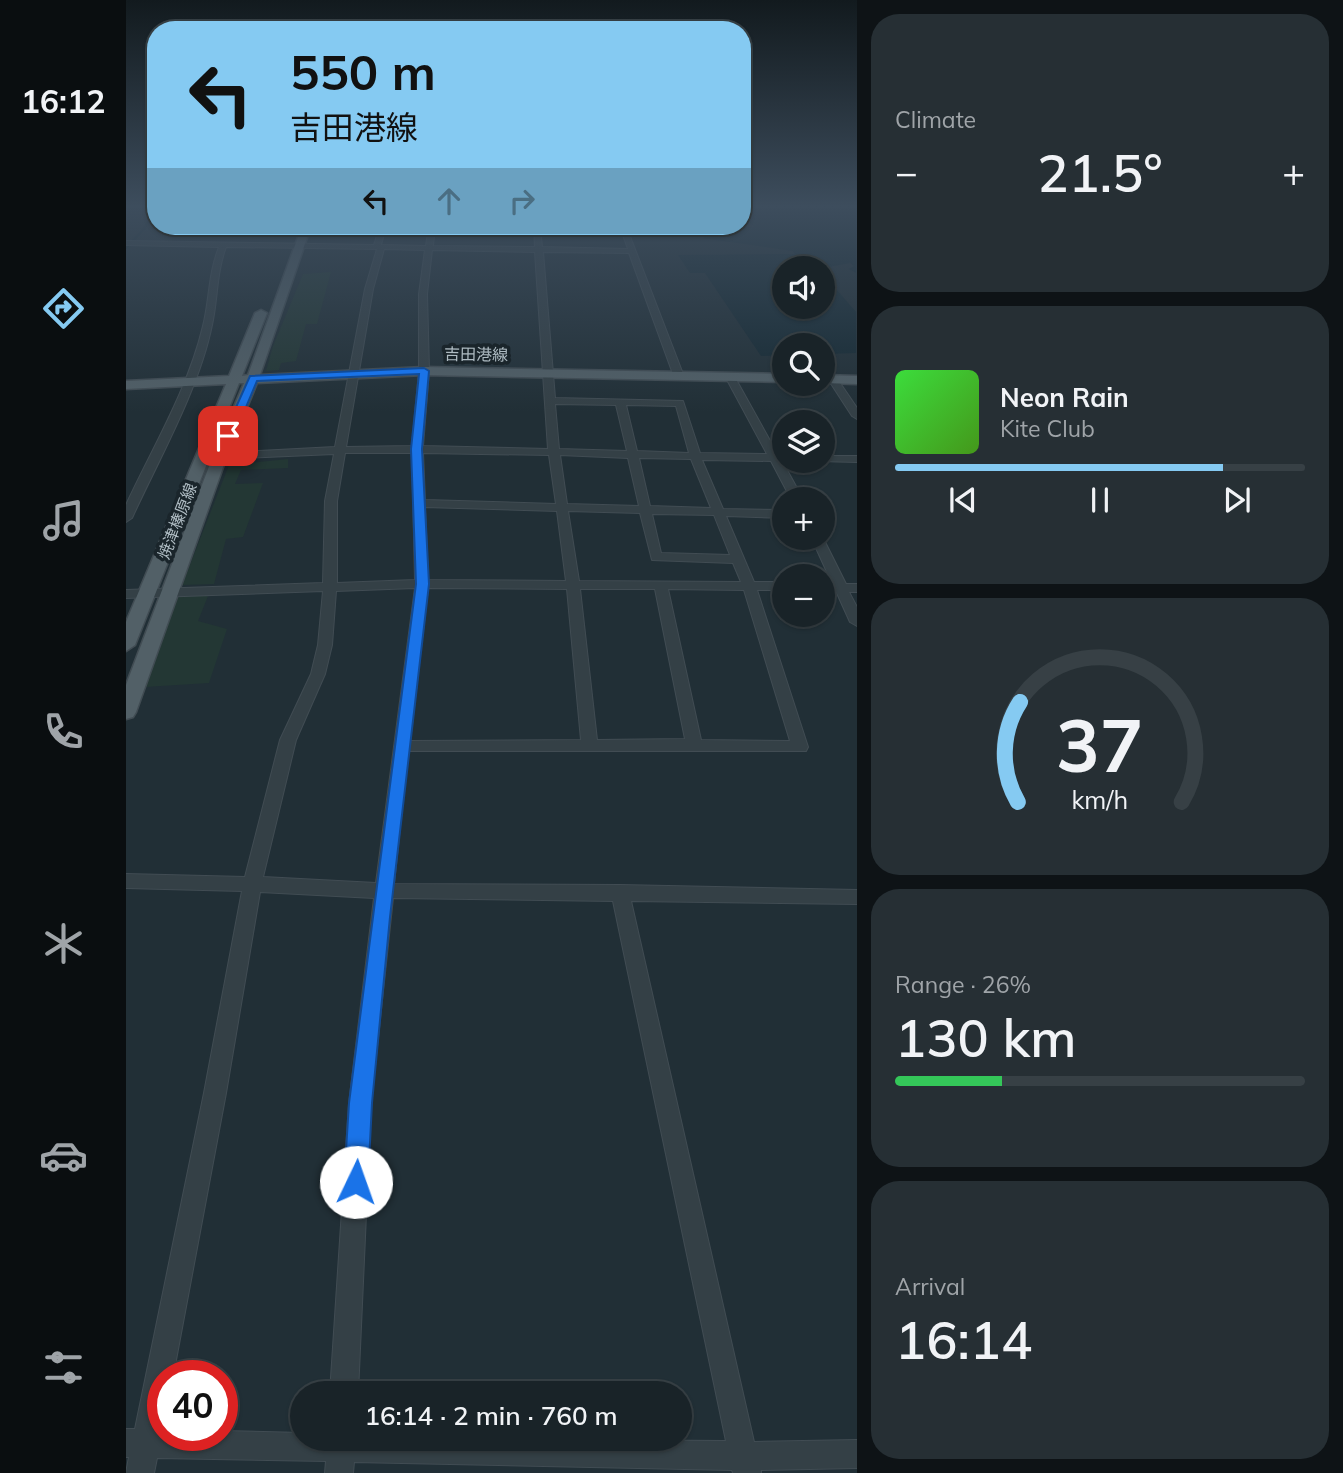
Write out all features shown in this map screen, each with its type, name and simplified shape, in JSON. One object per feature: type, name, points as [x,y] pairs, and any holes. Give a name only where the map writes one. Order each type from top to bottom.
[{"type":"main road","name":"焼津榛原線","points":[[126,645],[235,379],[281,275]]},
{"type":"main road","name":"焼津榛原線","points":[[126,712],[220,456],[253,378],[285,275]]},
{"type":"main road","name":"吉田港線","points":[[126,384],[424,371],[547,373],[677,386],[730,376],[772,378]]},
{"type":"main road","points":[[835,379],[856,380]]},
{"type":"street","points":[[126,518],[190,380],[208,325],[213,275]]},
{"type":"street","points":[[140,1473],[136,1443],[215,1093],[252,884],[288,740],[318,674],[325,645],[330,586],[331,501],[372,275]]},
{"type":"street","points":[[345,1381],[360,1103],[383,891],[422,584],[417,449],[424,371],[422,294],[424,275]]},
{"type":"street","points":[[538,275],[554,453],[573,583],[590,747]]},
{"type":"street","points":[[401,746],[590,747],[694,743],[800,747],[749,586],[695,456],[677,386],[642,275]]},
{"type":"street","points":[[730,376],[772,445]]},
{"type":"street","points":[[551,401],[621,403],[677,386]]},
{"type":"street","points":[[835,388],[856,416]]},
{"type":"street","points":[[621,403],[656,557],[737,559]]},
{"type":"street","points":[[220,456],[341,449],[417,449],[772,458]]},
{"type":"street","points":[[835,459],[856,459]]},
{"type":"street","points":[[419,502],[772,514]]},
{"type":"street","points":[[823,550],[856,622]]},
{"type":"street","points":[[126,594],[422,584],[772,586]]},
{"type":"street","points":[[661,585],[694,743]]},
{"type":"street","points":[[835,587],[856,587]]},
{"type":"street","points":[[126,881],[383,891],[856,897]]},
{"type":"street","points":[[620,892],[745,1464]]},
{"type":"street","points":[[136,1443],[341,1453],[745,1464],[856,1454]]},
{"type":"green space","points":[[303,275],[330,275],[317,324],[306,324],[296,361],[281,363],[279,370],[266,371],[273,346]]},
{"type":"green space","points":[[288,459],[288,468],[241,470],[235,484],[263,483],[243,537],[226,539],[214,584],[182,585],[229,465]]},
{"type":"green space","points":[[178,596],[208,596],[198,621],[227,629],[209,683],[145,687]]},
{"type":"water","points":[[706,275],[772,275],[772,319],[835,319],[835,288],[856,312],[856,353],[835,354],[835,333],[772,333],[772,356],[761,356]]},
{"type":"route","points":[[228,436],[253,378],[424,371],[417,449],[422,584],[380,917],[360,1103],[356,1182]]}]
